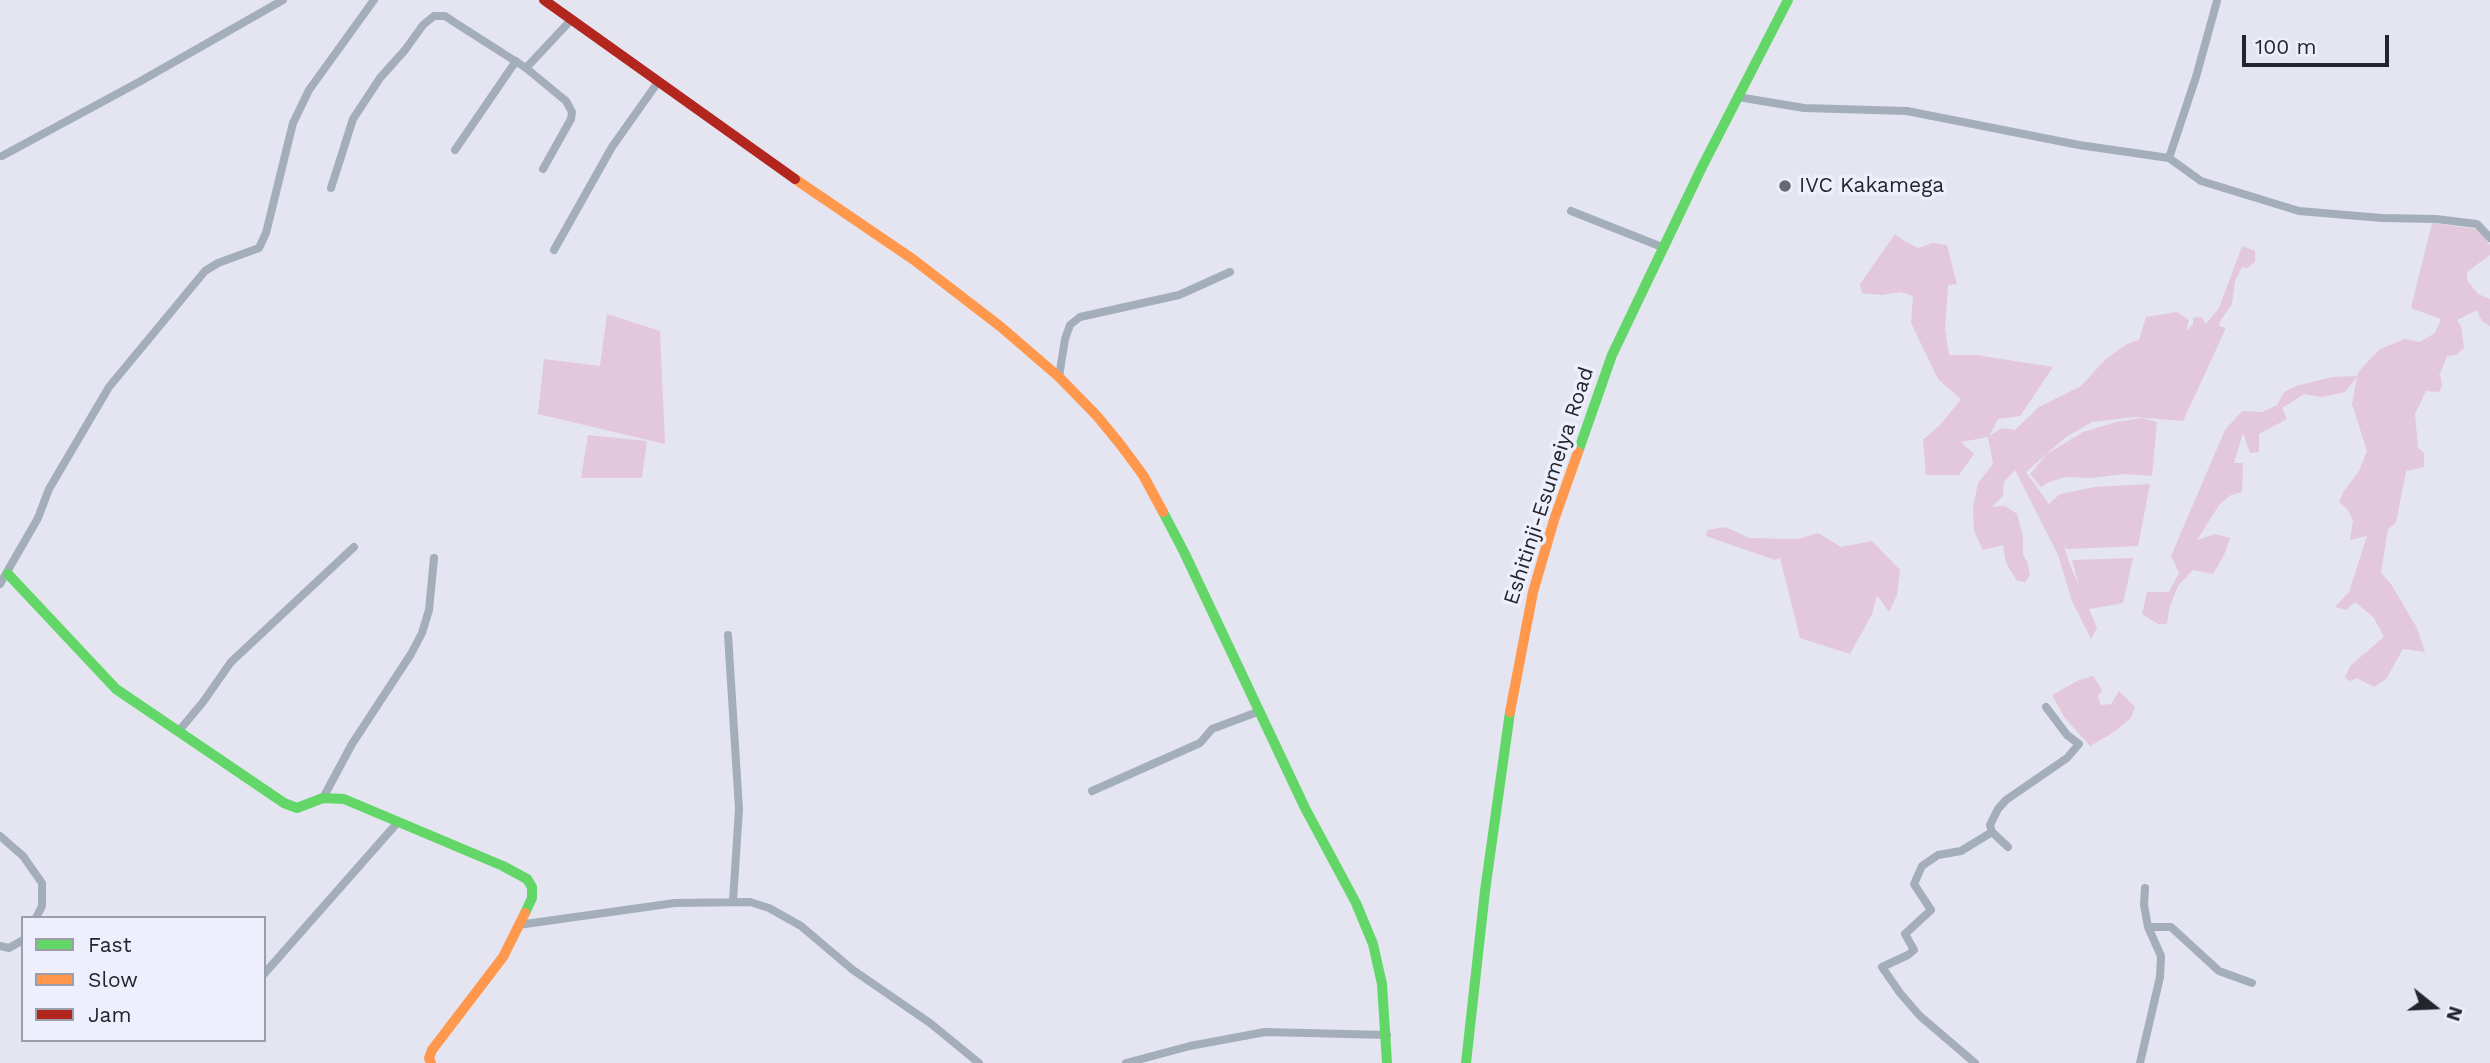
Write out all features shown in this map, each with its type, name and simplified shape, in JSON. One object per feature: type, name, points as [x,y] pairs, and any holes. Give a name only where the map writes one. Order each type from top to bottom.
[{"type":"main road","points":[[544,0],[914,260],[1001,327],[1059,377],[1097,416],[1143,475],[1184,552],[1305,808],[1356,903],[1373,943],[1382,985],[1387,1063]]},
{"type":"main road","name":"Eshitinji-Esumeiya Road","points":[[1466,1063],[1494,822],[1509,716],[1532,592],[1561,498],[1612,355],[1662,247],[1788,0]]},
{"type":"main road","points":[[8,574],[116,690],[284,803],[297,808],[323,798],[344,799],[527,878],[532,887],[532,898],[503,957],[432,1050],[429,1058],[431,1063]]},
{"type":"street","points":[[2,156],[283,0]]},
{"type":"street","points":[[0,584],[38,518],[49,489],[109,387],[205,271],[218,263],[259,248],[293,123],[309,90],[374,0]]},
{"type":"street","points":[[2169,158],[2217,1]]},
{"type":"street","points":[[331,188],[354,119],[380,78],[423,25],[434,16],[445,16],[516,61],[566,101],[572,112],[571,119],[543,169]]},
{"type":"street","points":[[526,68],[572,19]]},
{"type":"street","points":[[455,150],[516,61]]},
{"type":"street","points":[[554,250],[612,148],[658,82]]},
{"type":"street","points":[[1738,97],[1804,108],[1908,111],[2079,145],[2169,158],[2201,181],[2299,211],[2477,224],[2490,238]]},
{"type":"street","points":[[1572,211],[1662,247]]},
{"type":"street","points":[[1059,377],[1065,338],[1070,325],[1080,317],[1179,295],[1230,272]]},
{"type":"street","points":[[178,732],[231,662],[354,547]]},
{"type":"street","points":[[323,798],[352,744],[422,633],[429,610],[434,558]]},
{"type":"street","points":[[728,635],[739,809],[733,901]]},
{"type":"street","points":[[2008,847],[1992,832],[1990,825],[2006,800],[2067,758],[2079,744],[2067,735],[2046,707]]},
{"type":"street","points":[[1092,791],[1200,743],[1212,729],[1260,711]]},
{"type":"street","points":[[266,972],[398,822]]},
{"type":"street","points":[[1975,1063],[1920,1016],[1882,967],[1914,950],[1905,934],[1931,910],[1914,884],[1922,866],[1938,855],[1961,851],[1992,832]]},
{"type":"street","points":[[0,836],[23,856],[42,883],[42,905],[37,916]]},
{"type":"street","points":[[2140,1063],[2160,976],[2161,956],[2148,927],[2144,888]]},
{"type":"street","points":[[518,925],[675,903],[750,902],[769,908],[801,926],[853,970],[930,1023],[979,1063]]},
{"type":"street","points":[[2148,927],[2171,927],[2219,971],[2252,983]]},
{"type":"street","points":[[0,946],[9,948],[21,941]]},
{"type":"street","points":[[1126,1063],[1190,1046],[1265,1032],[1387,1035]]},
{"type":"shaded area","points":[[2432,223],[2477,229],[2490,245],[2490,255],[2467,272],[2467,280],[2478,294],[2490,299],[2490,326],[2482,321],[2477,310],[2457,320],[2461,326],[2464,348],[2456,355],[2447,356],[2439,376],[2442,386],[2439,392],[2426,391],[2415,414],[2418,448],[2424,453],[2424,467],[2406,471],[2396,523],[2388,529],[2381,573],[2391,584],[2417,628],[2425,652],[2403,649],[2386,679],[2374,687],[2357,678],[2350,681],[2345,678],[2350,666],[2384,637],[2374,618],[2355,602],[2346,610],[2335,607],[2349,592],[2367,536],[2350,540],[2353,521],[2348,510],[2339,502],[2359,471],[2367,451],[2352,404],[2357,377],[2345,392],[2321,397],[2304,394],[2282,408],[2287,419],[2259,434],[2259,452],[2250,453],[2243,433],[2234,463],[2243,463],[2242,492],[2231,495],[2219,505],[2197,540],[2215,534],[2230,538],[2224,555],[2213,574],[2193,570],[2178,586],[2169,609],[2167,624],[2158,624],[2142,614],[2147,592],[2169,592],[2179,573],[2171,556],[2225,430],[2242,411],[2262,412],[2277,405],[2284,392],[2296,386],[2332,377],[2357,376],[2380,349],[2405,339],[2420,342],[2435,333],[2441,319],[2411,308]]},
{"type":"shaded area","points":[[1895,234],[1918,248],[1933,243],[1947,245],[1957,284],[1948,285],[1945,329],[1949,355],[1976,355],[2053,367],[2020,416],[1998,419],[1989,436],[2002,428],[2015,430],[2039,407],[2081,386],[2106,359],[2127,344],[2139,340],[2146,317],[2177,312],[2189,320],[2186,331],[2193,324],[2193,318],[2202,317],[2206,324],[2219,308],[2242,246],[2255,251],[2255,262],[2247,268],[2242,267],[2235,281],[2232,304],[2219,326],[2226,328],[2183,421],[2135,417],[2092,422],[2066,437],[2026,472],[2049,504],[2060,494],[2094,487],[2150,484],[2138,546],[2067,549],[2064,544],[2079,586],[2072,560],[2133,558],[2123,603],[2089,609],[2097,628],[2091,639],[2072,601],[2058,555],[2015,470],[2004,482],[2003,496],[1992,507],[2005,506],[2017,514],[2023,537],[2023,554],[2030,575],[2025,582],[2017,581],[2006,563],[2003,545],[1983,550],[1974,531],[1973,507],[1978,483],[1993,464],[1988,437],[1961,442],[1974,454],[1959,475],[1926,475],[1923,440],[1942,423],[1961,399],[1938,379],[1911,323],[1913,296],[1901,292],[1882,295],[1862,293],[1860,284]]},
{"type":"shaded area","points":[[607,314],[660,331],[665,444],[538,414],[544,359],[600,366]]},
{"type":"shaded area","points":[[2142,418],[2157,422],[2152,476],[2125,474],[2090,478],[2065,477],[2041,487],[2030,474],[2047,454],[2083,432]]},
{"type":"shaded area","points":[[588,435],[647,441],[642,478],[581,478]]},
{"type":"shaded area","points":[[1726,527],[1749,538],[1798,539],[1818,533],[1841,547],[1872,541],[1900,570],[1897,595],[1889,612],[1877,595],[1872,614],[1850,654],[1800,638],[1780,558],[1775,560],[1706,536],[1707,530]]},
{"type":"shaded area","points":[[2093,676],[2102,690],[2098,697],[2101,705],[2111,704],[2119,691],[2135,707],[2131,718],[2090,746],[2065,718],[2052,695],[2079,680]]},
{"type":"traffic: fast","points":[[1578,452],[1612,355],[1702,167],[1788,0]]},
{"type":"traffic: fast","points":[[1163,512],[1305,808],[1356,903],[1373,944],[1382,984],[1387,1063]]},
{"type":"traffic: fast","points":[[8,574],[116,689],[284,803],[297,808],[323,798],[344,799],[503,866],[527,879],[532,887],[532,898],[525,913]]},
{"type":"traffic: fast","points":[[1466,1063],[1485,891],[1510,712]]},
{"type":"traffic: slow","points":[[795,179],[914,260],[1001,327],[1059,377],[1120,444],[1143,475],[1163,512]]},
{"type":"traffic: slow","points":[[1510,712],[1533,592],[1578,452]]},
{"type":"traffic: slow","points":[[431,1063],[429,1058],[432,1050],[503,957],[525,913]]},
{"type":"traffic: jam","points":[[544,0],[795,179]]},
{"type":"place","name":"IVC Kakamega","points":[[1785,186]]}]
